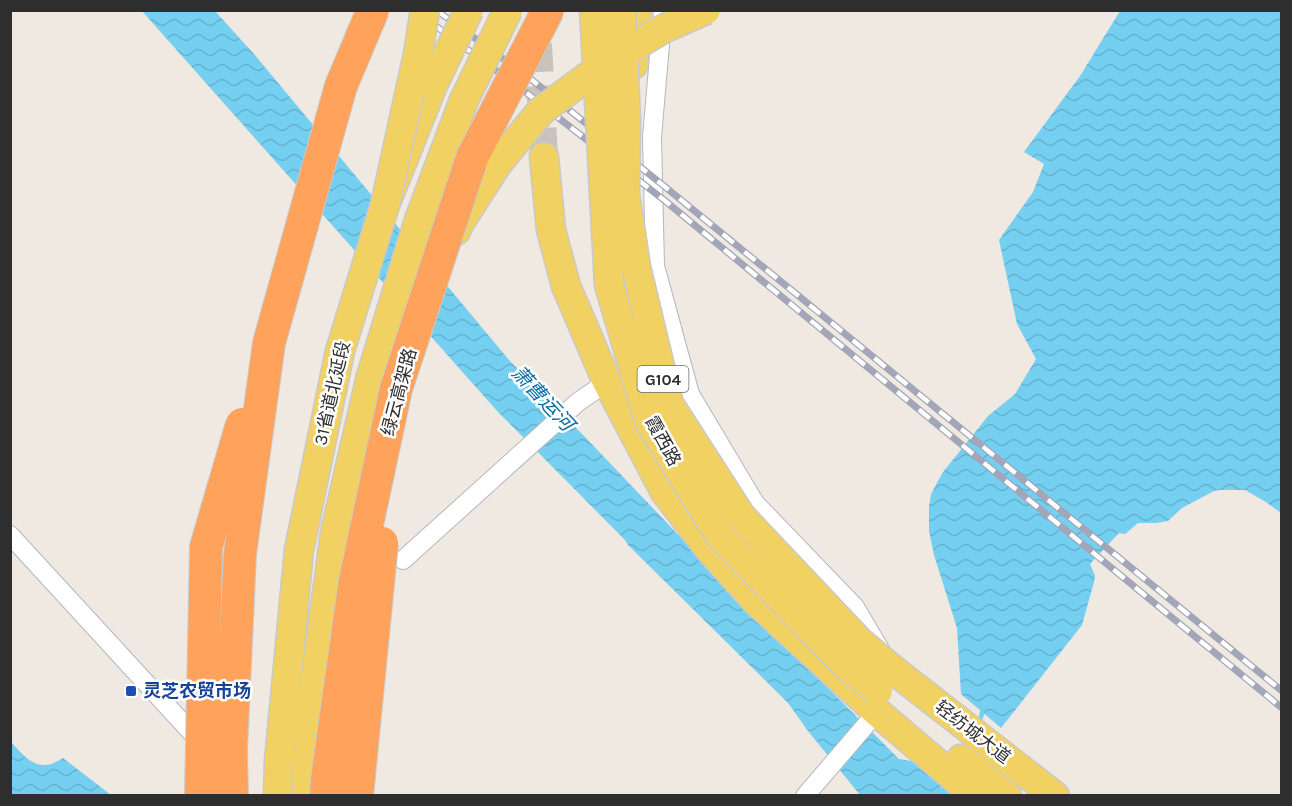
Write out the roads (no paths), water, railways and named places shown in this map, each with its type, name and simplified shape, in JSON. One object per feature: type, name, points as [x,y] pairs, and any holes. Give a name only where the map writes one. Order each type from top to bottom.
[{"type":"highway","points":[[201,795],[206,547],[341,86],[373,10]]},
{"type":"highway","name":"绿云高架路","points":[[326,795],[356,582],[396,389],[472,158],[548,10]]},
{"type":"highway","points":[[232,795],[231,750],[240,554],[269,343],[341,86]]},
{"type":"highway","points":[[357,795],[396,389]]},
{"type":"main road","points":[[385,205],[418,54],[425,10]]},
{"type":"main road","name":"31省道北延段","points":[[278,795],[279,761],[299,550],[340,351],[385,205],[433,85],[469,10]]},
{"type":"main road","points":[[307,795],[312,706],[335,532],[371,376],[419,220],[460,111],[508,10]]},
{"type":"main road","points":[[536,10],[538,44]]},
{"type":"main road","name":"霞西路","points":[[594,10],[609,285],[649,421],[720,536],[879,699]]},
{"type":"main road","name":"霞西路","points":[[621,10],[626,120],[625,194],[636,267],[669,404],[741,516],[860,642],[879,699]]},
{"type":"main road","points":[[626,120],[638,27],[636,10]]},
{"type":"main road","points":[[312,706],[349,589],[395,403],[459,224],[498,163],[542,111],[606,63],[664,28],[705,10]]},
{"type":"main road","points":[[544,157],[551,230],[566,286],[607,382],[665,492],[710,550],[755,600],[791,634],[879,699],[923,723],[976,787],[1007,795]]},
{"type":"main road","name":"轻纺城大道","points":[[923,723],[1000,753],[1054,795]]},
{"type":"street","points":[[663,10],[652,137],[655,266],[690,394],[755,503],[855,608],[879,699],[806,795]]},
{"type":"street","points":[[403,560],[578,402],[607,382]]},
{"type":"street","points":[[10,536],[250,795]]},
{"type":"water","name":"萧曹运河","points":[[142,11],[215,11],[254,54],[509,360],[748,608],[899,759],[910,761],[916,758],[964,795],[860,795],[788,703],[628,545],[498,412]]},
{"type":"water","points":[[1120,11],[1281,11],[1281,513],[1245,490],[1220,490],[1182,508],[1168,521],[1138,523],[1125,534],[1119,533],[1090,564],[1095,576],[1082,625],[1001,728],[961,694],[957,628],[934,555],[929,531],[929,506],[931,494],[943,472],[988,416],[1015,394],[1036,359],[1017,324],[999,240],[1033,192],[1044,164],[1024,152],[1080,76]]},
{"type":"water","points":[[10,741],[26,757],[40,765],[54,763],[63,758],[111,795],[11,795]]},
{"type":"waterway","points":[[979,726],[983,708]]},
{"type":"tunnel","points":[[538,44],[544,157]]},
{"type":"railway","points":[[414,10],[524,91],[664,200],[1282,708]]},
{"type":"railway","points":[[436,10],[527,76],[664,186],[1282,691]]},
{"type":"place","name":"灵芝农贸市场","points":[[131,691]]}]
